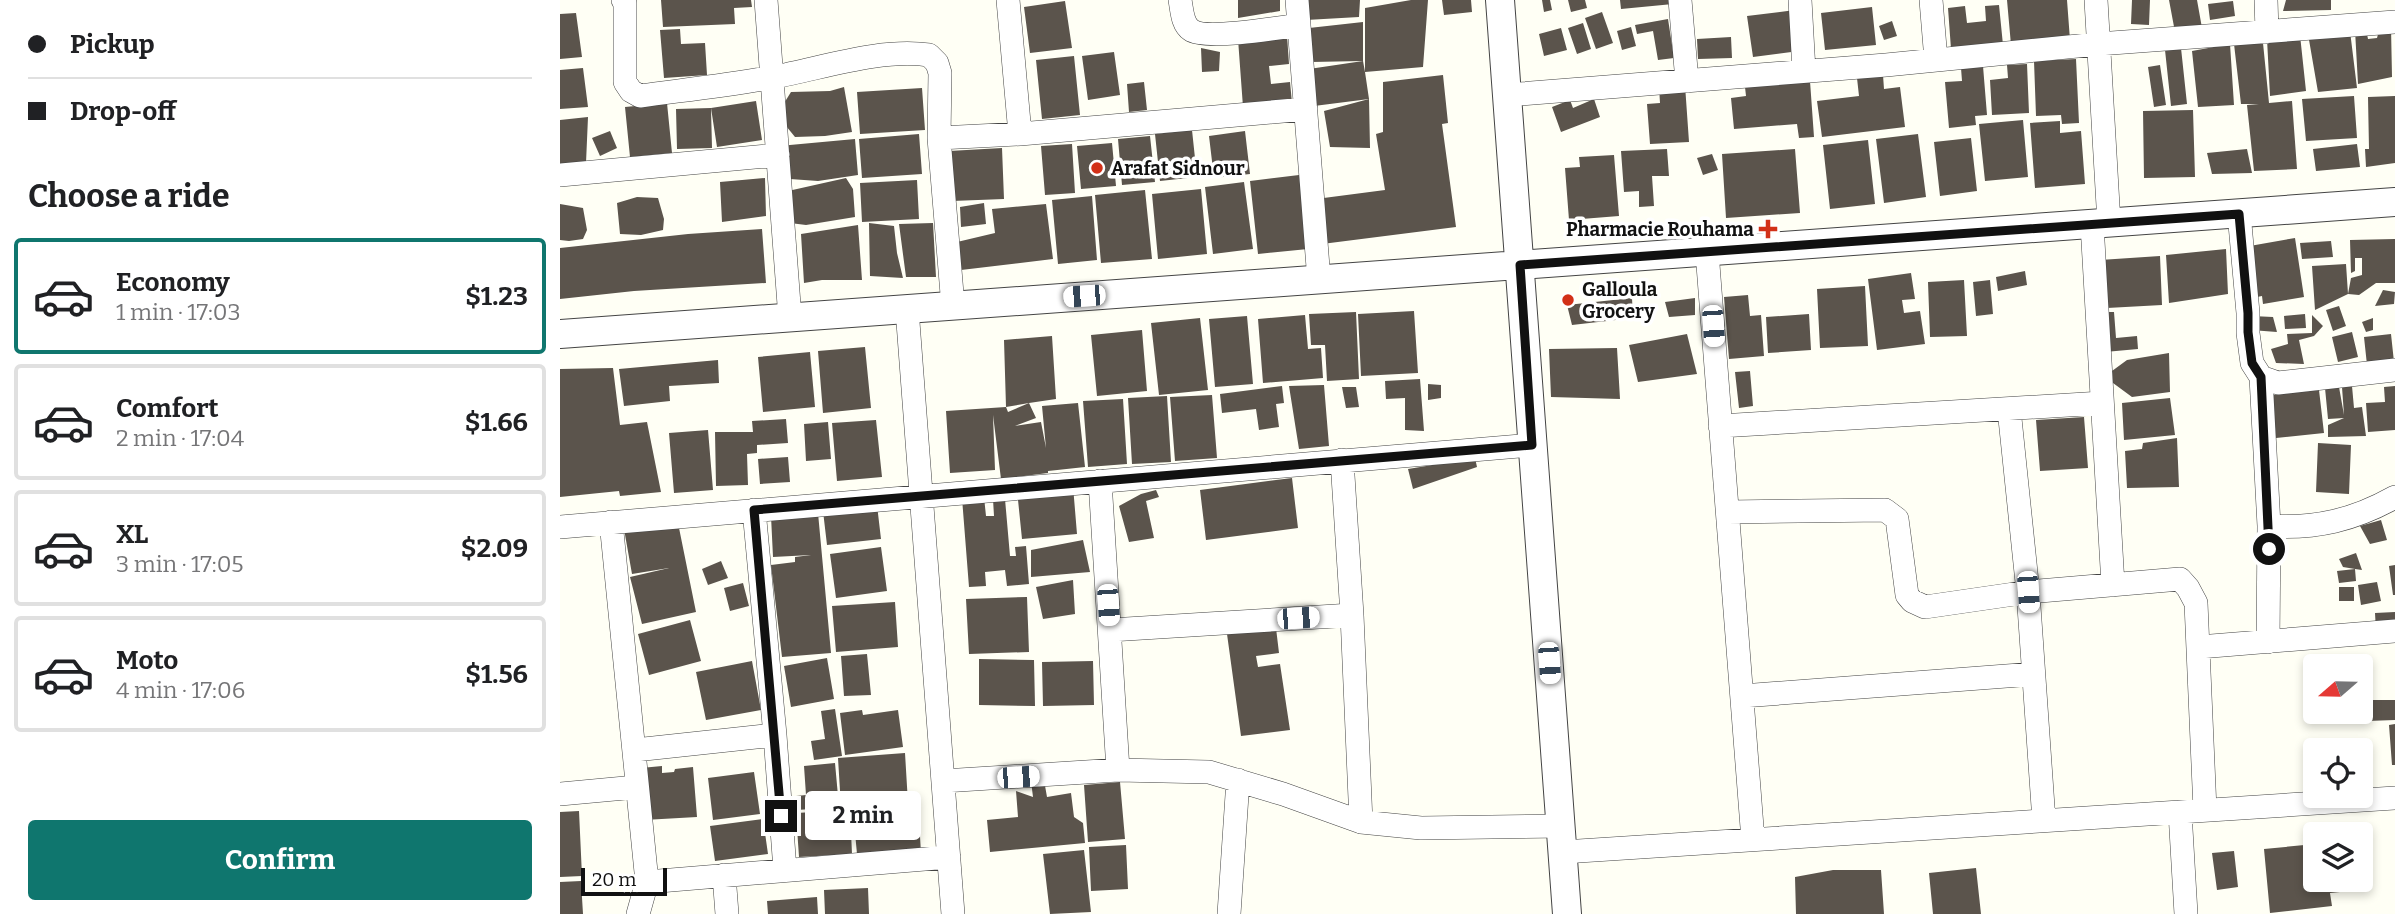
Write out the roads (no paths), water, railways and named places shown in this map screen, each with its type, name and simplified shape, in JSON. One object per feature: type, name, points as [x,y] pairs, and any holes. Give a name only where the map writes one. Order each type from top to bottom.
[{"type":"street","points":[[622,0],[625,4],[625,82],[631,91],[640,96],[772,78],[870,57],[929,55],[937,64],[940,73],[939,138],[953,306]]},
{"type":"street","points":[[766,0],[790,318]]},
{"type":"street","points":[[1008,0],[1020,134]]},
{"type":"street","points":[[1180,0],[1184,20],[1191,30],[1200,33],[1221,34],[1299,25]]},
{"type":"street","points":[[1297,0],[1319,280]]},
{"type":"street","points":[[1500,0],[1567,914]]},
{"type":"street","points":[[1680,0],[1687,81]]},
{"type":"street","points":[[1800,0],[1804,72]]},
{"type":"street","points":[[1931,0],[1936,60]]},
{"type":"street","points":[[2096,0],[2102,403],[2113,585]]},
{"type":"street","points":[[2266,0],[2267,32]]},
{"type":"street","points":[[1507,96],[1804,72],[2098,44],[2267,32],[2394,15]]},
{"type":"street","points":[[939,138],[1020,134],[1306,109]]},
{"type":"street","points":[[560,175],[778,155]]},
{"type":"street","points":[[560,334],[2395,202]]},
{"type":"street","points":[[2239,214],[2252,363],[2261,377],[2269,526],[2268,642]]},
{"type":"street","points":[[1707,252],[1754,840]]},
{"type":"street","points":[[907,309],[953,914]]},
{"type":"street","points":[[2261,377],[2278,383],[2395,370]]},
{"type":"street","points":[[1720,426],[2102,403]]},
{"type":"street","points":[[2009,409],[2028,592],[2044,821]]},
{"type":"street","points":[[560,527],[1532,445]]},
{"type":"street","points":[[1342,460],[1361,822]]},
{"type":"street","points":[[1100,481],[1118,770]]},
{"type":"street","points":[[2269,526],[2300,528],[2344,519],[2373,510],[2395,497]]},
{"type":"street","points":[[754,510],[785,870]]},
{"type":"street","points":[[1728,512],[1885,510],[1897,519],[1907,595],[1912,601],[1925,607],[2028,592],[2180,579],[2196,603],[2205,810]]},
{"type":"street","points":[[611,522],[647,882],[638,914]]},
{"type":"street","points":[[1110,630],[1352,615]]},
{"type":"street","points":[[2199,648],[2395,631]]},
{"type":"street","points":[[1742,696],[2033,674]]},
{"type":"street","points":[[635,750],[775,735]]},
{"type":"street","points":[[943,781],[1118,770],[1209,772],[1361,822],[1562,839],[1754,840],[2395,798]]},
{"type":"street","points":[[1229,914],[1238,780]]},
{"type":"street","points":[[560,794],[636,787]]},
{"type":"street","points":[[2180,812],[2186,914]]},
{"type":"street","points":[[647,882],[948,857]]},
{"type":"street","points":[[724,876],[727,914]]},
{"type":"place","name":"Arafat Sidnour","points":[[1097,168]]},
{"type":"place","name":"Pharmacie Rouhama","points":[[1768,229]]},
{"type":"place","name":"Galloula Grocery","points":[[1568,300]]}]
